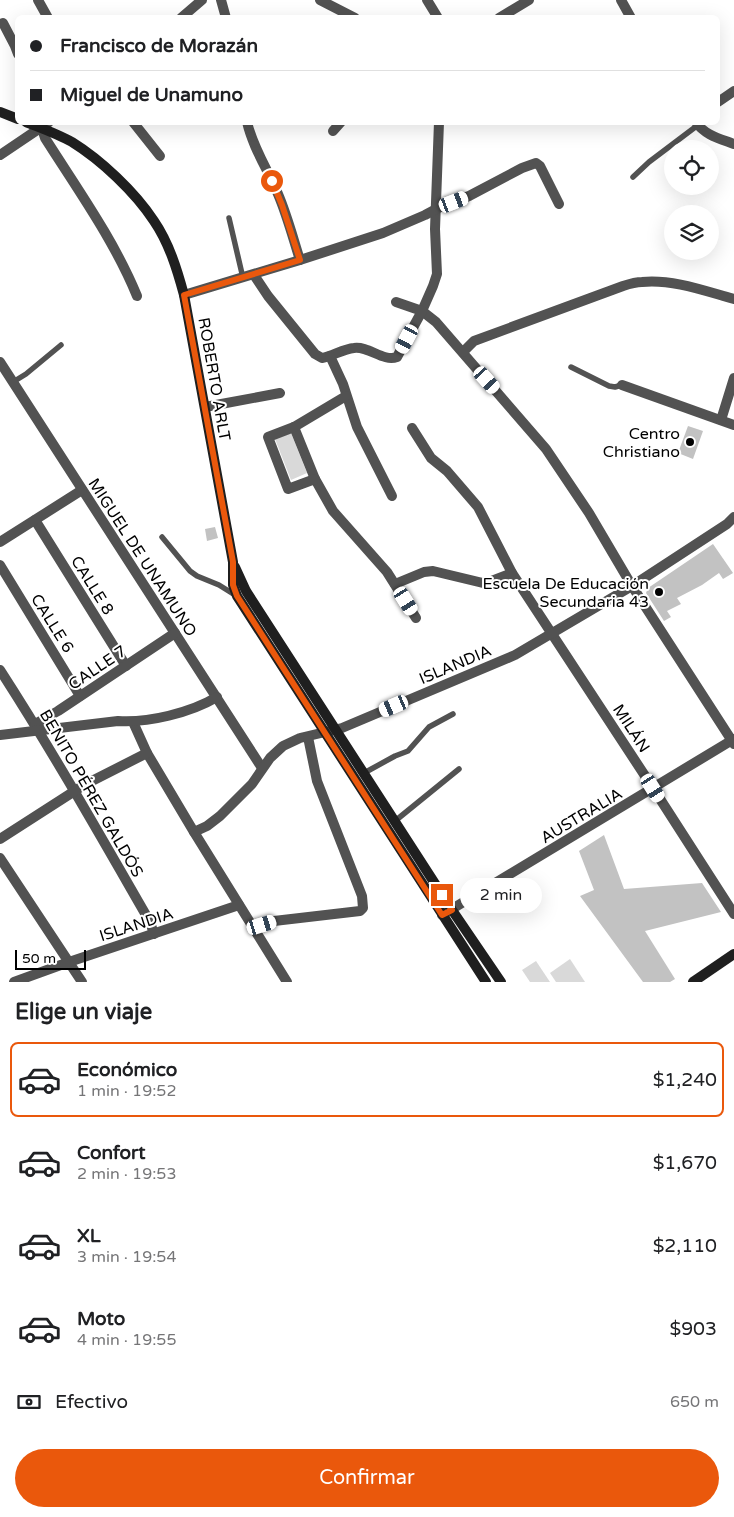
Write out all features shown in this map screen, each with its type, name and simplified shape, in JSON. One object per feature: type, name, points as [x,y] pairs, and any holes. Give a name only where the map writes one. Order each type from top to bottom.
[{"type":"street","points":[[38,0],[46,15]]},
{"type":"street","points":[[184,15],[202,0]]},
{"type":"street","points":[[220,0],[225,15]]},
{"type":"street","points":[[320,0],[349,15]]},
{"type":"street","points":[[427,0],[436,15]]},
{"type":"street","points":[[504,15],[529,0]]},
{"type":"street","points":[[621,0],[629,15]]},
{"type":"street","points":[[3,23],[15,47]]},
{"type":"street","points":[[720,101],[734,91]]},
{"type":"street","points":[[0,112],[15,118]]},
{"type":"street","points":[[0,155],[42,125]]},
{"type":"street","points":[[43,125],[50,147],[115,248],[137,296]]},
{"type":"street","name":"ROBERTO ARLT","points":[[45,125],[82,149],[119,180],[155,222],[168,246],[178,271],[184,295],[233,562],[233,585],[237,596],[325,732]]},
{"type":"street","points":[[135,125],[160,156]]},
{"type":"street","points":[[248,125],[282,205],[300,260]]},
{"type":"street","points":[[333,131],[338,125]]},
{"type":"street","points":[[254,274],[268,296],[315,354],[322,358],[353,348],[394,358],[400,353],[422,311],[437,274],[435,229],[439,125]]},
{"type":"street","points":[[698,125],[705,132],[734,144]]},
{"type":"street","points":[[184,295],[383,233],[469,196],[522,168],[536,163],[540,166],[559,204]]},
{"type":"street","points":[[462,352],[474,341],[623,286],[641,282],[687,286],[734,298]]},
{"type":"street","points":[[396,302],[422,311],[432,318],[546,448],[589,512],[632,586],[733,741]]},
{"type":"street","points":[[330,356],[343,384],[356,427],[392,496]]},
{"type":"street","name":"MIGUEL DE UNAMUNO","points":[[0,362],[262,768]]},
{"type":"street","points":[[721,420],[734,378]]},
{"type":"street","points":[[622,385],[734,425]]},
{"type":"street","points":[[204,406],[280,393]]},
{"type":"street","points":[[315,478],[288,490],[268,437],[294,427],[346,396]]},
{"type":"street","points":[[294,427],[315,478],[333,511],[395,584],[416,618]]},
{"type":"street","name":"MILÁN","points":[[412,428],[431,458],[447,470],[478,507],[512,573],[734,914]]},
{"type":"street","points":[[0,542],[82,490]]},
{"type":"street","name":"ISLANDIA","points":[[194,832],[207,826],[220,816],[252,784],[270,758],[283,746],[300,738],[337,731],[515,654],[632,586],[727,524],[734,517]]},
{"type":"street","name":"CALLE 8","points":[[35,520],[126,666]]},
{"type":"street","name":"ROBERTO ARLT","points":[[233,562],[246,591],[337,731]]},
{"type":"street","name":"CALLE 6","points":[[0,566],[80,696]]},
{"type":"street","points":[[395,584],[424,572],[438,572],[483,583],[512,573]]},
{"type":"street","name":"CALLE 7","points":[[37,728],[80,696],[175,633]]},
{"type":"street","name":"BENITO PÉREZ GALDÓS","points":[[0,670],[74,790],[150,922],[154,934]]},
{"type":"street","points":[[0,735],[37,728],[118,721],[133,722],[194,709],[217,697]]},
{"type":"street","points":[[133,722],[147,753],[287,982]]},
{"type":"street","points":[[337,731],[452,910],[501,982]]},
{"type":"street","points":[[325,732],[486,982]]},
{"type":"street","points":[[254,928],[274,921],[360,910],[363,908],[362,896],[317,781],[308,736]]},
{"type":"street","name":"AUSTRALIA","points":[[442,915],[733,741]]},
{"type":"street","points":[[0,839],[74,790],[147,753]]},
{"type":"street","points":[[0,858],[82,982]]},
{"type":"street","name":"ISLANDIA","points":[[14,982],[239,905]]},
{"type":"street","points":[[693,982],[734,954]]},
{"type":"lane","points":[[633,177],[696,125]]},
{"type":"lane","points":[[229,218],[243,278]]},
{"type":"lane","points":[[13,382],[26,374],[61,345]]},
{"type":"lane","points":[[571,367],[608,386],[622,385]]},
{"type":"lane","points":[[162,537],[190,571],[237,596]]},
{"type":"lane","points":[[364,773],[408,751],[429,727],[454,714]]},
{"type":"lane","points":[[395,821],[459,770]]},
{"type":"shaded area","points":[[291,433],[307,473],[291,480],[275,439]]},
{"type":"shaded area","points":[[570,959],[585,982],[556,982],[550,973]]},
{"type":"shaded area","points":[[536,961],[550,982],[530,982],[522,970]]},
{"type":"building","name":"Centro Christiano","points":[[688,426],[703,431],[693,459],[678,453]]},
{"type":"building","points":[[215,527],[218,538],[207,541],[205,529]]},
{"type":"building","points":[[713,544],[733,573],[723,579],[719,573],[702,585],[677,598],[681,604],[667,611],[671,617],[664,621],[646,593],[648,588]]},
{"type":"building","points":[[604,835],[624,889],[702,883],[721,912],[645,931],[675,979],[670,982],[643,982],[580,896],[594,890],[579,851]]},
{"type":"place","name":"Centro Christiano","points":[[690,442]]},
{"type":"place","name":"Escuela De Educación Secundaria 43","points":[[659,592]]},
{"type":"route","points":[[272,181],[300,260],[184,295],[233,562],[233,585],[237,596],[442,915],[452,910],[442,895]]}]
